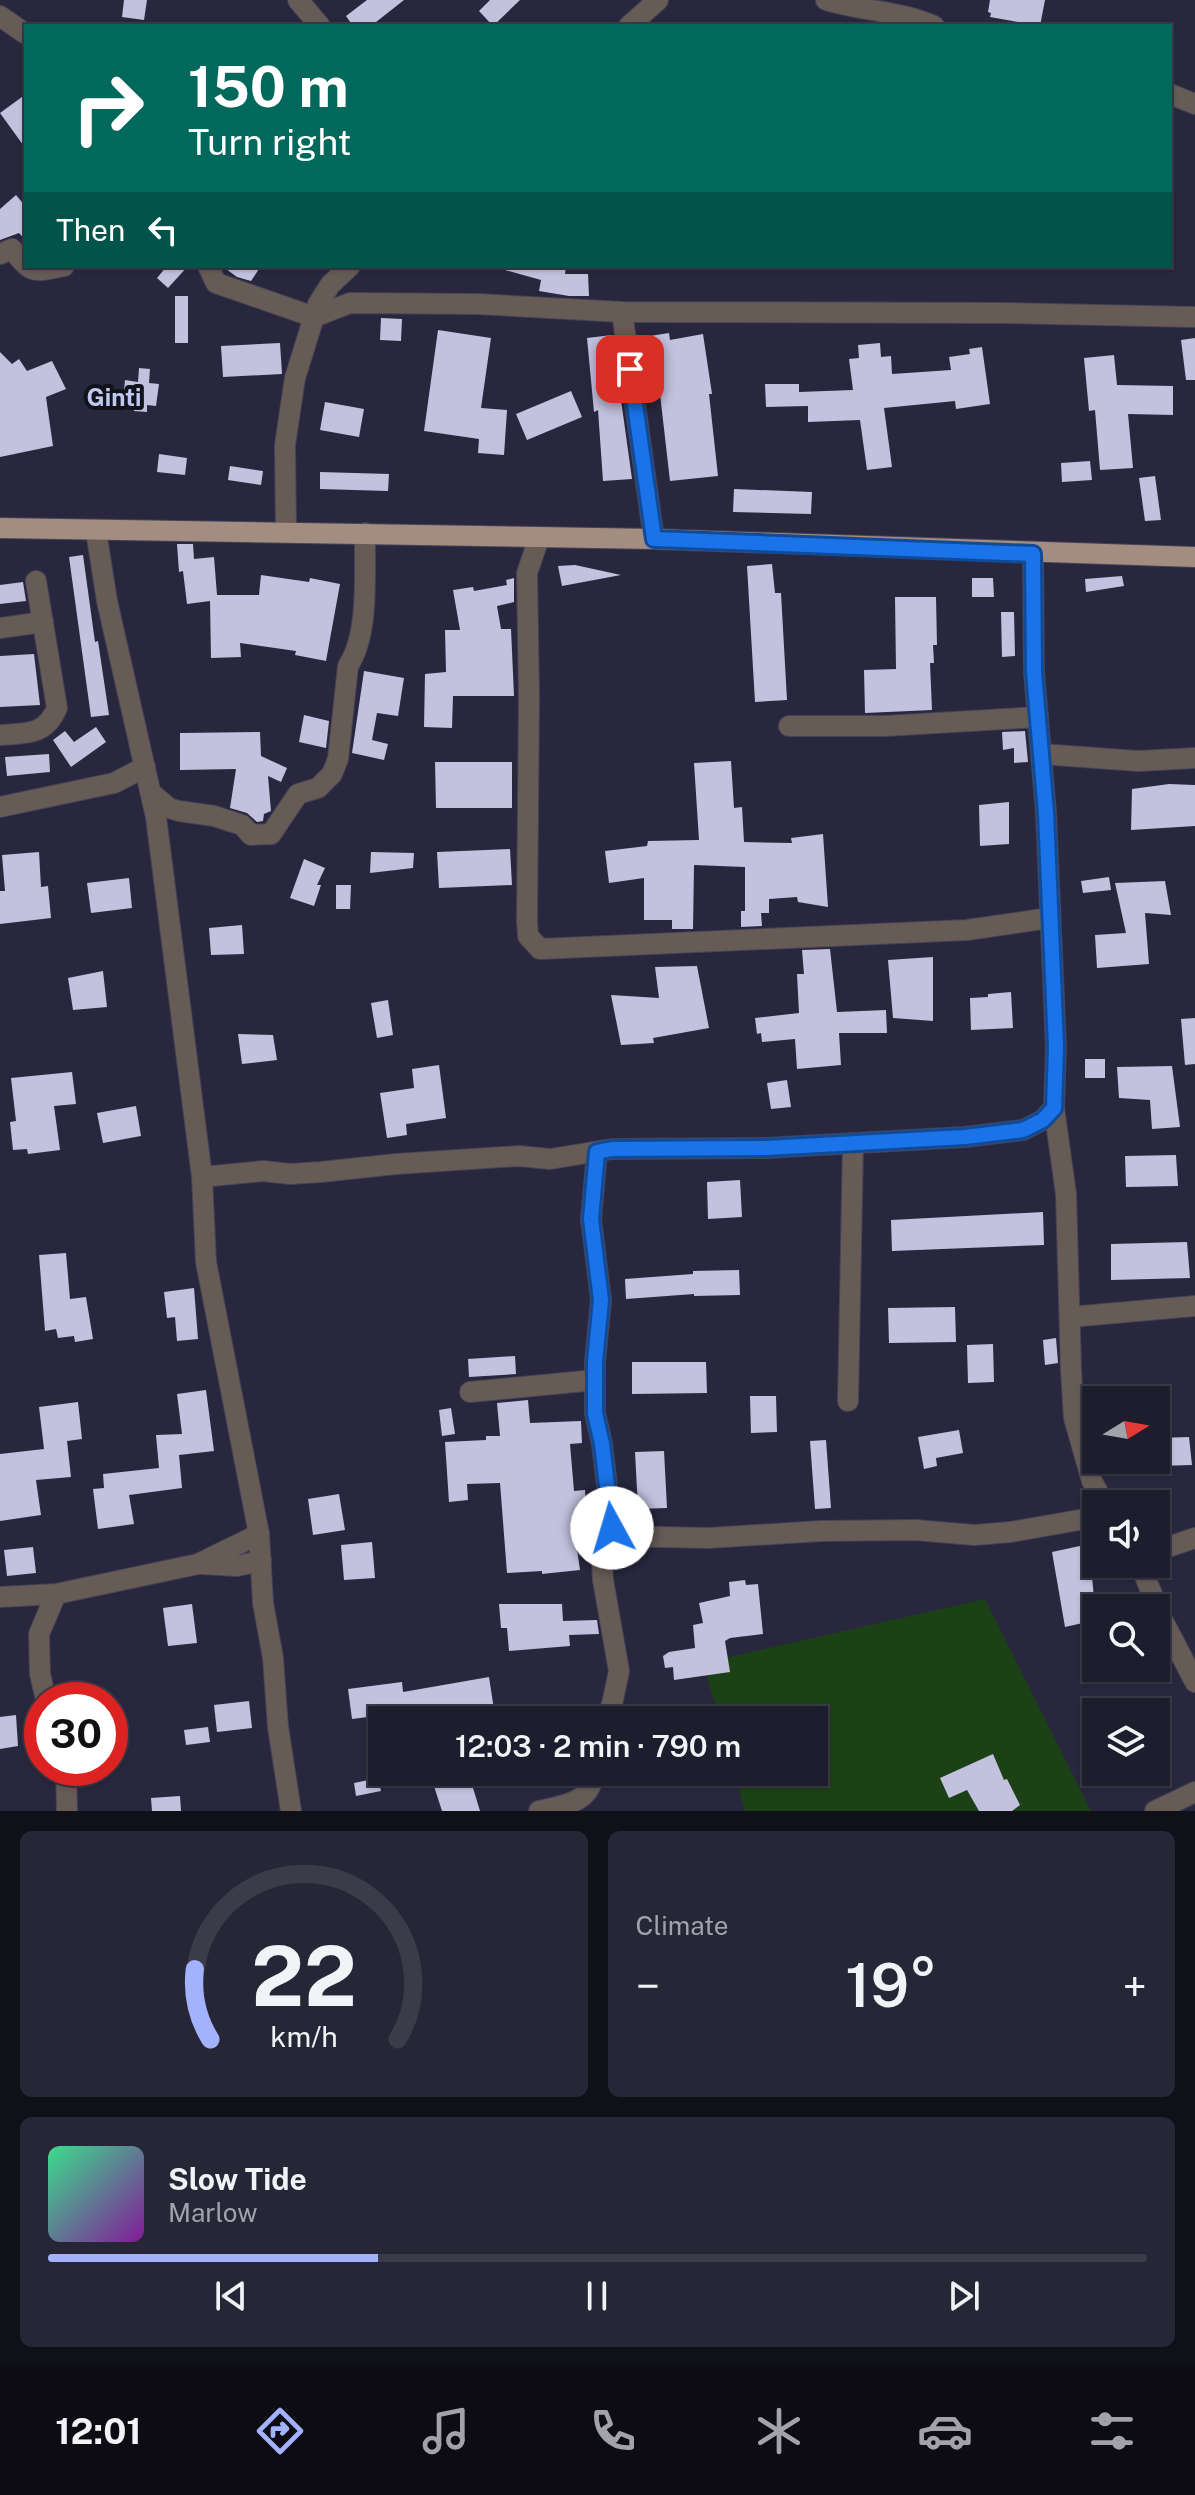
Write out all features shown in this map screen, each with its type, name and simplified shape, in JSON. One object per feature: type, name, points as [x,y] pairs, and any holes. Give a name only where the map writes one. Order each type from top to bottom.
[{"type":"main road","points":[[0,528],[654,539],[1195,557]]},
{"type":"street","points":[[298,0],[318,24]]},
{"type":"street","points":[[631,24],[658,0]]},
{"type":"street","points":[[826,0],[928,24]]},
{"type":"street","points":[[0,16],[24,33]]},
{"type":"street","points":[[1172,95],[1195,104]]},
{"type":"street","points":[[0,254],[12,249],[24,264]]},
{"type":"street","points":[[27,268],[33,271],[52,268]]},
{"type":"street","points":[[209,268],[216,283],[314,317],[350,303],[477,304],[622,312],[1195,317]]},
{"type":"street","points":[[286,532],[285,445],[295,378],[318,304],[330,285],[348,268]]},
{"type":"street","points":[[330,285],[350,303]]},
{"type":"street","points":[[622,312],[654,539]]},
{"type":"street","points":[[96,531],[107,601],[151,793],[202,1177],[210,1289],[259,1534],[263,1603],[273,1658],[278,1727],[291,1811]]},
{"type":"street","points":[[151,793],[169,808],[214,816],[242,825],[251,835],[266,836],[271,834],[298,794],[323,784],[332,774],[338,759],[348,666],[355,656],[362,622],[365,533]]},
{"type":"street","points":[[539,538],[527,573],[527,920],[528,936],[540,949],[951,931],[1049,918]]},
{"type":"street","points":[[1033,554],[1034,672],[1056,1047],[1054,1108],[1066,1194],[1074,1418],[1086,1463],[1098,1490]]},
{"type":"street","points":[[0,735],[44,728],[52,721],[57,708],[36,581]]},
{"type":"street","points":[[0,628],[43,622]]},
{"type":"street","points":[[789,726],[885,726],[1038,717]]},
{"type":"street","points":[[1041,754],[1138,761],[1195,758]]},
{"type":"street","points":[[0,807],[114,783],[145,767]]},
{"type":"street","points":[[202,1177],[263,1171],[290,1174],[321,1172],[519,1156],[550,1159],[612,1149],[751,1148],[965,1137],[1023,1130],[1043,1120],[1054,1108]]},
{"type":"street","points":[[848,1401],[853,1144]]},
{"type":"street","points":[[597,1152],[591,1219],[601,1300],[595,1413],[602,1444],[613,1536],[602,1561],[619,1671],[611,1706]]},
{"type":"street","points":[[1070,1317],[1195,1306]]},
{"type":"street","points":[[470,1392],[595,1380]]},
{"type":"street","points":[[613,1536],[708,1538],[821,1531],[915,1530],[974,1535],[1082,1519]]},
{"type":"street","points":[[0,1597],[56,1594],[198,1564],[259,1534]]},
{"type":"street","points":[[1170,1546],[1195,1538]]},
{"type":"street","points":[[198,1564],[237,1566],[261,1561]]},
{"type":"street","points":[[1146,1578],[1162,1619],[1195,1682]]},
{"type":"street","points":[[42,1682],[39,1634],[56,1594]]},
{"type":"street","points":[[66,1786],[67,1811]]},
{"type":"street","points":[[539,1811],[574,1803],[586,1795],[592,1786]]},
{"type":"street","points":[[1155,1811],[1195,1792]]},
{"type":"green space","points":[[985,1599],[1091,1811],[745,1811],[738,1786],[828,1786],[828,1706],[715,1706],[703,1663]]},
{"type":"building","points":[[124,0],[147,0],[144,20],[122,17]]},
{"type":"building","points":[[367,0],[404,0],[374,24],[352,24],[346,16]]},
{"type":"building","points":[[490,0],[520,0],[495,24],[491,24],[479,11]]},
{"type":"building","points":[[990,0],[1045,0],[1040,24],[990,17],[991,13],[988,12]]},
{"type":"building","points":[[24,95],[24,146],[0,113]]},
{"type":"building","points":[[16,195],[24,205],[24,239],[19,233],[0,240],[0,209]]},
{"type":"building","points":[[165,268],[186,268],[168,288],[157,278]]},
{"type":"building","points":[[225,268],[260,268],[251,281],[237,277]]},
{"type":"building","points":[[566,268],[565,274],[588,274],[589,296],[539,291],[541,280],[505,270]]},
{"type":"building","points":[[175,296],[188,296],[188,343],[175,343]]},
{"type":"building","points":[[381,318],[402,319],[401,341],[380,340]]},
{"type":"building","points":[[438,330],[491,338],[481,408],[507,410],[504,455],[478,453],[479,439],[424,431]]},
{"type":"building","points":[[669,333],[670,340],[703,334],[712,394],[709,394],[718,476],[670,481],[650,336]]},
{"type":"building","points":[[612,335],[632,479],[603,481],[598,410],[594,412],[587,338]]},
{"type":"building","points":[[1195,338],[1195,380],[1186,380],[1181,340]]},
{"type":"building","points":[[280,343],[282,374],[223,377],[221,346]]},
{"type":"building","points":[[880,343],[881,357],[891,356],[892,374],[951,370],[949,357],[970,354],[969,349],[982,347],[990,404],[956,409],[955,401],[884,408],[892,467],[867,470],[860,420],[808,422],[808,406],[766,407],[765,384],[799,384],[799,392],[853,390],[849,359],[859,358],[858,345]]},
{"type":"building","points":[[0,352],[12,364],[19,359],[27,371],[52,361],[66,389],[46,397],[53,446],[0,457]]},
{"type":"building","points":[[1114,355],[1117,385],[1173,386],[1173,415],[1128,414],[1133,468],[1100,470],[1095,410],[1089,411],[1084,358]]},
{"type":"building","points":[[139,368],[150,369],[149,383],[159,384],[156,406],[147,405],[147,412],[134,411],[135,403],[123,401],[125,380],[138,382]]},
{"type":"building","points":[[571,391],[582,417],[527,440],[516,414]]},
{"type":"building","points":[[325,402],[364,409],[359,437],[320,430]]},
{"type":"building","points":[[159,454],[187,458],[185,475],[157,472]]},
{"type":"building","points":[[1090,461],[1092,480],[1062,482],[1061,463]]},
{"type":"building","points":[[230,466],[263,471],[261,485],[228,480]]},
{"type":"building","points":[[320,472],[389,474],[388,491],[320,489]]},
{"type":"building","points":[[1155,476],[1161,520],[1145,521],[1139,478]]},
{"type":"building","points":[[734,489],[812,492],[811,514],[733,512]]},
{"type":"building","points":[[177,544],[193,544],[194,559],[214,557],[217,595],[259,595],[261,575],[309,582],[310,578],[340,584],[326,661],[295,655],[296,651],[240,643],[241,657],[211,658],[210,601],[187,604],[183,571],[179,572]]},
{"type":"building","points":[[83,555],[109,715],[91,717],[69,557]]},
{"type":"building","points":[[772,564],[775,593],[781,593],[787,700],[755,702],[747,566]]},
{"type":"building","points":[[575,565],[621,575],[562,586],[558,566]]},
{"type":"building","points":[[1122,576],[1124,586],[1086,592],[1085,579]]},
{"type":"building","points":[[514,578],[514,602],[497,606],[501,629],[511,629],[514,696],[453,696],[452,728],[424,727],[425,674],[446,672],[445,630],[460,630],[453,590],[473,587],[474,591],[507,585],[506,580]]},
{"type":"building","points":[[972,578],[993,578],[994,597],[972,597]]},
{"type":"building","points":[[23,582],[26,601],[0,604],[0,585]]},
{"type":"building","points":[[895,597],[936,597],[937,645],[933,645],[934,663],[930,663],[932,710],[865,713],[864,670],[896,669]]},
{"type":"building","points":[[1001,612],[1014,612],[1015,656],[1002,657]]},
{"type":"building","points":[[34,654],[40,705],[0,707],[0,656]]},
{"type":"building","points":[[364,671],[404,678],[398,716],[377,713],[372,740],[388,744],[384,760],[352,753]]},
{"type":"building","points":[[304,715],[329,721],[326,748],[299,742]]},
{"type":"building","points":[[96,727],[106,742],[71,767],[53,740],[65,731],[74,742]]},
{"type":"building","points":[[1025,731],[1028,762],[1014,763],[1014,748],[1003,750],[1002,732]]},
{"type":"building","points":[[260,732],[261,756],[287,768],[281,782],[268,776],[271,811],[264,814],[263,821],[257,822],[247,813],[230,808],[236,769],[180,770],[180,733]]},
{"type":"building","points":[[49,754],[50,772],[7,776],[5,757]]},
{"type":"building","points":[[731,761],[734,808],[742,807],[744,842],[792,843],[791,838],[823,834],[828,907],[798,902],[797,897],[769,899],[769,913],[761,913],[762,926],[741,927],[741,911],[745,911],[745,867],[694,865],[693,929],[672,929],[672,920],[644,920],[644,878],[609,883],[605,851],[647,846],[648,841],[699,840],[694,763]]},
{"type":"building","points":[[435,762],[512,762],[512,808],[436,808]]},
{"type":"building","points":[[1169,784],[1195,785],[1195,826],[1131,830],[1132,789]]},
{"type":"building","points":[[1009,802],[1009,844],[980,846],[979,805]]},
{"type":"building","points":[[510,849],[512,885],[439,888],[437,852]]},
{"type":"building","points":[[39,852],[41,887],[48,886],[51,918],[0,924],[0,891],[5,891],[2,855]]},
{"type":"building","points":[[371,852],[414,853],[413,868],[370,873]]},
{"type":"building","points":[[304,859],[325,868],[317,885],[321,885],[314,906],[290,898]]},
{"type":"building","points":[[1109,877],[1111,890],[1083,893],[1081,881]]},
{"type":"building","points":[[129,878],[132,908],[91,913],[87,883]]},
{"type":"building","points":[[1165,881],[1171,915],[1145,913],[1149,964],[1097,968],[1095,935],[1126,933],[1115,883]]},
{"type":"building","points":[[336,885],[351,885],[350,909],[336,909]]},
{"type":"building","points":[[242,925],[244,954],[211,955],[209,928]]},
{"type":"building","points":[[830,949],[837,1012],[886,1010],[887,1033],[839,1033],[841,1065],[797,1069],[795,1039],[762,1042],[761,1033],[757,1034],[755,1018],[799,1013],[797,974],[804,974],[802,950]]},
{"type":"building","points":[[933,957],[933,1021],[893,1018],[888,960]]},
{"type":"building","points":[[697,966],[709,1028],[653,1038],[654,1043],[621,1045],[611,995],[659,998],[655,967]]},
{"type":"building","points":[[103,971],[107,1007],[73,1010],[68,978]]},
{"type":"building","points":[[1011,992],[1013,1028],[971,1030],[970,998]]},
{"type":"building","points":[[388,1000],[393,1035],[377,1038],[371,1003]]},
{"type":"building","points":[[1195,1018],[1195,1064],[1185,1065],[1181,1019]]},
{"type":"building","points":[[238,1034],[273,1035],[277,1060],[242,1064]]},
{"type":"building","points":[[1085,1059],[1105,1059],[1105,1078],[1085,1078]]},
{"type":"building","points":[[439,1065],[446,1118],[406,1124],[407,1135],[387,1138],[380,1093],[414,1088],[412,1069]]},
{"type":"building","points":[[1172,1066],[1180,1127],[1152,1129],[1150,1100],[1119,1098],[1117,1067]]},
{"type":"building","points":[[72,1072],[76,1104],[54,1106],[60,1150],[28,1154],[27,1149],[13,1150],[10,1122],[16,1121],[11,1078]]},
{"type":"building","points":[[787,1080],[791,1107],[771,1109],[767,1083]]},
{"type":"building","points":[[136,1106],[141,1136],[103,1143],[97,1113]]},
{"type":"building","points":[[1176,1155],[1178,1186],[1126,1187],[1125,1156]]},
{"type":"building","points":[[740,1180],[742,1217],[708,1219],[707,1182]]},
{"type":"building","points":[[1043,1212],[1044,1245],[892,1251],[891,1220]]},
{"type":"building","points":[[1187,1242],[1190,1278],[1111,1280],[1111,1244]]},
{"type":"building","points":[[66,1253],[70,1299],[86,1297],[93,1339],[75,1342],[74,1336],[58,1338],[56,1329],[45,1331],[39,1255]]},
{"type":"building","points":[[739,1270],[740,1295],[694,1294],[626,1299],[625,1279],[693,1274],[693,1271]]},
{"type":"building","points":[[194,1288],[198,1339],[177,1341],[175,1317],[167,1318],[164,1292]]},
{"type":"building","points":[[955,1307],[956,1342],[889,1343],[888,1308]]},
{"type":"building","points":[[1056,1338],[1058,1363],[1045,1365],[1043,1340]]},
{"type":"building","points":[[993,1344],[994,1382],[968,1383],[967,1345]]},
{"type":"building","points":[[515,1356],[516,1374],[469,1377],[468,1359]]},
{"type":"building","points":[[632,1362],[706,1362],[707,1393],[632,1394]]},
{"type":"building","points":[[206,1390],[214,1451],[179,1455],[182,1488],[129,1495],[134,1524],[98,1529],[93,1489],[104,1488],[103,1474],[159,1468],[156,1435],[182,1434],[177,1394]]},
{"type":"building","points":[[750,1396],[776,1396],[777,1432],[751,1433]]},
{"type":"building","points":[[528,1400],[530,1423],[581,1421],[582,1443],[570,1444],[574,1491],[585,1490],[587,1526],[574,1528],[580,1570],[542,1574],[542,1571],[507,1573],[500,1483],[467,1484],[468,1500],[449,1502],[445,1442],[486,1440],[486,1436],[500,1436],[497,1403]]},
{"type":"building","points":[[78,1402],[82,1439],[67,1441],[71,1477],[36,1480],[41,1515],[0,1521],[0,1454],[44,1449],[39,1407]]},
{"type":"building","points":[[451,1408],[455,1434],[442,1436],[439,1410]]},
{"type":"building","points":[[959,1430],[963,1453],[936,1458],[937,1466],[924,1469],[918,1437]]},
{"type":"building","points":[[1189,1437],[1192,1465],[1170,1466],[1170,1438]]},
{"type":"building","points":[[826,1440],[831,1508],[815,1509],[810,1441]]},
{"type":"building","points":[[664,1451],[667,1508],[638,1509],[635,1452]]},
{"type":"building","points":[[339,1494],[345,1530],[313,1535],[308,1499]]},
{"type":"building","points":[[372,1542],[375,1578],[344,1580],[341,1545]]},
{"type":"building","points":[[1082,1546],[1082,1578],[1092,1578],[1094,1594],[1082,1594],[1082,1623],[1065,1627],[1052,1552]]},
{"type":"building","points":[[33,1547],[36,1573],[7,1576],[4,1550]]},
{"type":"building","points":[[745,1580],[746,1585],[758,1584],[763,1634],[725,1641],[730,1672],[674,1680],[673,1667],[665,1668],[663,1656],[669,1652],[695,1648],[693,1625],[703,1623],[699,1603],[730,1596],[729,1582]]},
{"type":"building","points":[[192,1604],[197,1643],[168,1646],[163,1608]]},
{"type":"building","points":[[499,1604],[562,1604],[563,1621],[597,1620],[599,1634],[569,1635],[570,1646],[509,1651],[507,1628],[501,1628]]},
{"type":"building","points":[[489,1677],[493,1706],[368,1706],[368,1717],[352,1719],[348,1689],[402,1682],[403,1692]]},
{"type":"building","points":[[249,1701],[252,1728],[217,1732],[214,1705]]},
{"type":"building","points":[[16,1715],[18,1746],[0,1749],[0,1717]]},
{"type":"building","points":[[208,1727],[210,1742],[186,1745],[184,1730]]},
{"type":"building","points":[[993,1754],[1004,1780],[1007,1779],[1020,1805],[1012,1811],[979,1811],[967,1790],[949,1798],[940,1778]]},
{"type":"building","points":[[368,1780],[368,1786],[380,1786],[381,1791],[356,1796],[354,1783]]},
{"type":"building","points":[[434,1786],[482,1786],[473,1788],[480,1811],[442,1811]]},
{"type":"building","points":[[180,1796],[181,1811],[152,1811],[151,1798]]},
{"type":"district","name":"Ginti","points":[[114,398]]},
{"type":"route","points":[[612,1528],[595,1413],[595,1362],[601,1300],[591,1219],[597,1152],[612,1149],[766,1148],[869,1143],[1023,1130],[1043,1120],[1054,1108],[1056,1047],[1046,813],[1034,672],[1033,554],[654,539],[630,369]]}]
